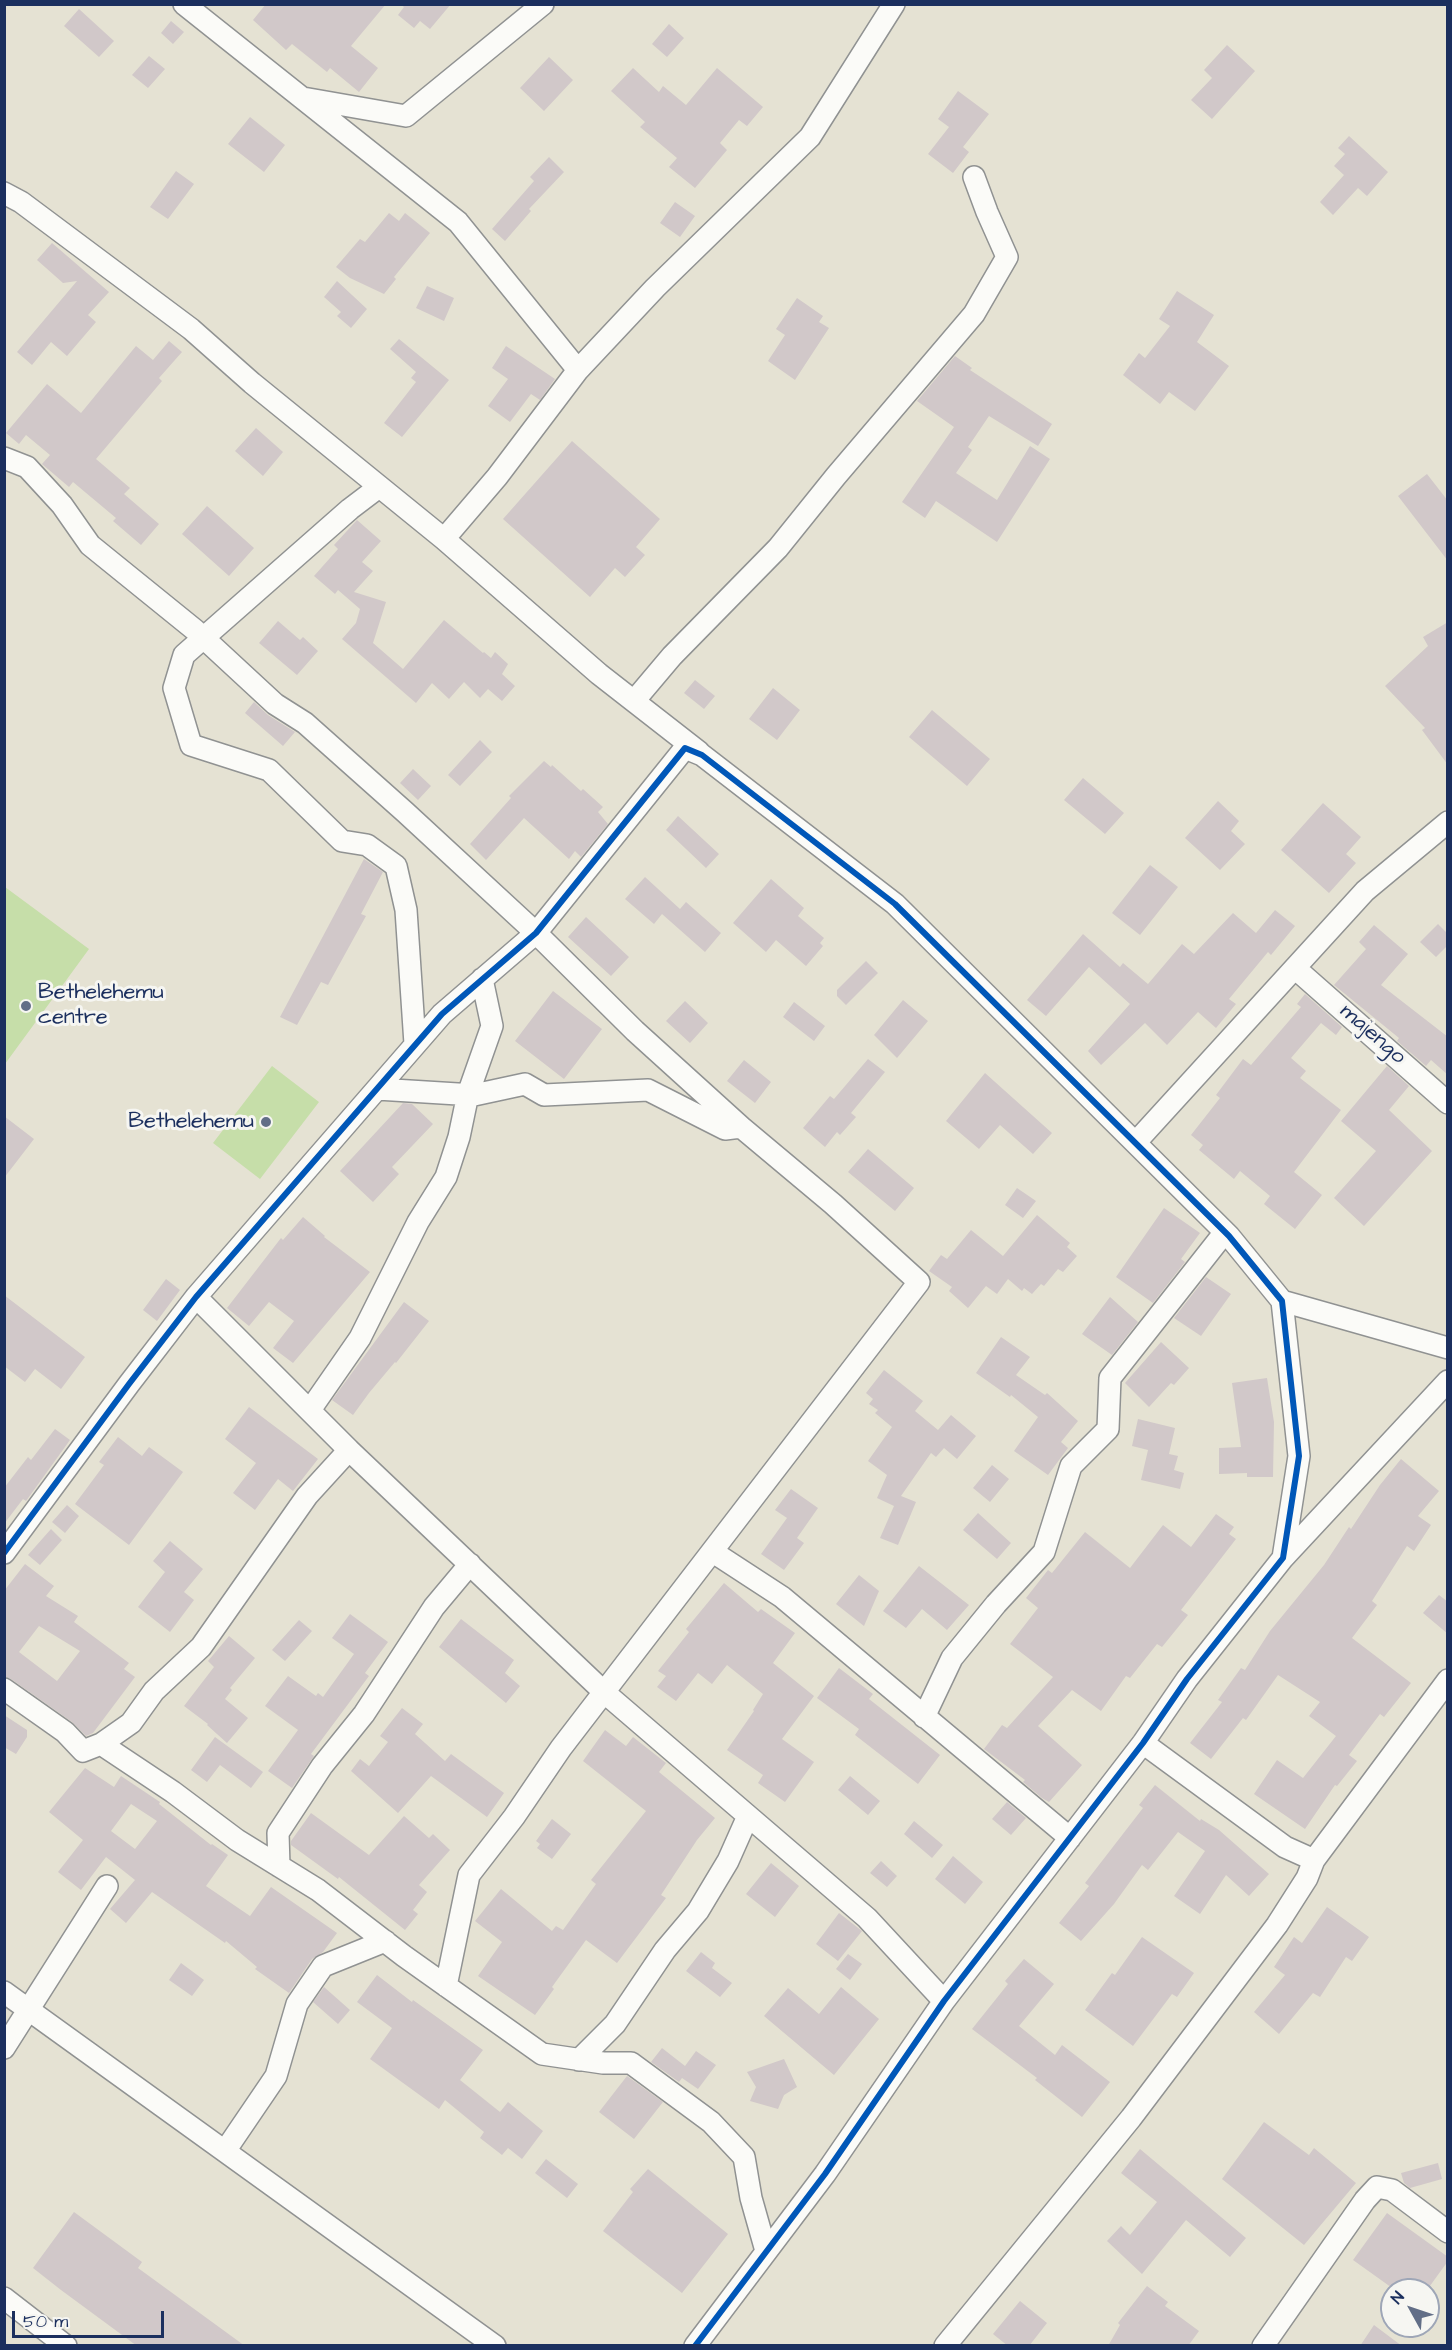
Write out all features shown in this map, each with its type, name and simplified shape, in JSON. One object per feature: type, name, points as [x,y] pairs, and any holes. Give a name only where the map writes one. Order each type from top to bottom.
[{"type":"street","points":[[184,4],[458,222],[578,370]]},
{"type":"street","points":[[299,97],[406,116],[543,4]]},
{"type":"street","points":[[444,539],[497,477],[578,370],[655,288],[810,137],[894,4]]},
{"type":"street","points":[[634,701],[672,656],[778,548],[974,314],[1007,257],[974,177]]},
{"type":"street","points":[[4,193],[21,202],[191,329],[252,383],[444,539],[590,666],[895,904],[1225,1232],[1282,1301],[1299,1456],[1283,1558]]},
{"type":"street","points":[[4,458],[27,467],[62,505],[90,545],[203,638],[275,704],[305,723],[322,738],[536,933],[635,1031],[741,1127],[833,1204],[920,1282],[561,1748],[514,1817],[469,1875],[446,1986]]},
{"type":"street","points":[[379,487],[350,509],[184,655],[174,688],[191,744],[269,770],[342,841],[367,845],[396,866],[406,910],[415,1044]]},
{"type":"street","points":[[4,1553],[196,1297],[415,1044],[442,1014],[536,933],[685,748],[702,755]]},
{"type":"street","points":[[1136,1142],[1365,891],[1448,822]]},
{"type":"street","name":"majengo","points":[[1296,969],[1448,1103]]},
{"type":"street","points":[[310,1410],[360,1338],[418,1222],[446,1178],[459,1137],[468,1094],[492,1026],[482,979]]},
{"type":"street","points":[[376,1089],[468,1094],[525,1083],[544,1095],[648,1090],[725,1129],[741,1127]]},
{"type":"street","points":[[924,1717],[952,1658],[996,1604],[1044,1552],[1071,1466],[1108,1429],[1110,1378],[1225,1232]]},
{"type":"street","points":[[196,1297],[350,1450],[605,1693],[867,1918],[944,2001]]},
{"type":"street","points":[[1282,1301],[1448,1348]]},
{"type":"street","points":[[694,2346],[825,2174],[944,2001],[1143,1743],[1187,1679],[1283,1558],[1448,1381]]},
{"type":"street","points":[[4,1689],[65,1732],[84,1751],[101,1744],[131,1722],[154,1691],[201,1647],[307,1496],[350,1450]]},
{"type":"street","points":[[713,1552],[782,1597],[1070,1838]]},
{"type":"street","points":[[279,1866],[278,1833],[322,1766],[364,1714],[434,1607],[470,1564]]},
{"type":"street","points":[[945,2346],[1145,2099],[1277,1925],[1307,1878],[1314,1860],[1448,1680]]},
{"type":"street","points":[[1143,1743],[1285,1847],[1314,1860]]},
{"type":"street","points":[[101,1744],[173,1792],[237,1840],[318,1890],[446,1986],[542,2054],[603,2063],[631,2062],[711,2122],[744,2157],[766,2251]]},
{"type":"street","points":[[579,2060],[608,2030],[665,1950],[698,1911],[728,1861],[748,1816]]},
{"type":"street","points":[[4,2048],[107,1886]]},
{"type":"street","points":[[225,2151],[276,2076],[297,2004],[323,1966],[385,1941]]},
{"type":"street","points":[[4,1992],[495,2346]]},
{"type":"street","points":[[608,2030],[621,2062]]},
{"type":"street","points":[[1263,2346],[1365,2200],[1377,2187],[1392,2190],[1448,2232]]},
{"type":"street","points":[[4,2298],[66,2346]]},
{"type":"green space","name":"Bethelehemu centre","points":[[5,887],[89,949],[5,1064]]},
{"type":"green space","name":"Bethelehemu","points":[[272,1066],[319,1102],[260,1179],[213,1143]]},
{"type":"building","points":[[266,4],[386,4],[351,46],[378,68],[359,92],[330,68],[327,72],[292,44],[286,50],[253,20]]},
{"type":"building","points":[[400,4],[451,4],[430,29],[420,21],[414,28],[398,15],[404,7]]},
{"type":"building","points":[[79,9],[114,41],[99,57],[64,26]]},
{"type":"building","points":[[171,21],[184,32],[173,44],[161,33]]},
{"type":"building","points":[[669,24],[684,38],[667,57],[652,44]]},
{"type":"building","points":[[1227,45],[1255,71],[1212,119],[1191,100],[1212,78],[1204,70]]},
{"type":"building","points":[[149,56],[165,69],[148,88],[132,75]]},
{"type":"building","points":[[549,57],[573,80],[544,111],[520,88]]},
{"type":"building","points":[[633,68],[659,92],[663,86],[686,105],[717,68],[763,107],[747,126],[739,120],[720,143],[727,150],[695,188],[669,167],[677,158],[640,127],[645,122],[611,91]]},
{"type":"building","points":[[958,91],[989,114],[963,147],[969,152],[953,173],[928,154],[949,127],[938,119]]},
{"type":"building","points":[[250,117],[285,145],[264,172],[228,144]]},
{"type":"building","points":[[1349,136],[1388,172],[1367,196],[1358,188],[1333,215],[1320,202],[1344,175],[1334,166],[1345,154],[1338,148]]},
{"type":"building","points":[[549,157],[564,172],[529,209],[531,211],[505,241],[492,229],[534,181],[530,177]]},
{"type":"building","points":[[176,171],[194,184],[168,219],[150,207]]},
{"type":"building","points":[[675,202],[695,216],[680,237],[660,223]]},
{"type":"building","points":[[389,213],[399,221],[405,213],[430,233],[394,277],[396,279],[384,294],[350,278],[336,267],[360,239],[365,242]]},
{"type":"building","points":[[52,243],[109,292],[88,315],[96,322],[67,356],[51,342],[32,365],[17,352],[77,281],[63,283],[37,260]]},
{"type":"building","points":[[337,281],[367,309],[351,328],[337,316],[341,312],[324,297]]},
{"type":"building","points":[[427,286],[454,298],[444,321],[416,308]]},
{"type":"building","points":[[1177,291],[1214,315],[1197,342],[1229,366],[1195,411],[1169,392],[1160,404],[1123,375],[1139,353],[1145,358],[1170,326],[1159,319]]},
{"type":"building","points":[[797,298],[823,316],[819,322],[829,328],[795,380],[768,361],[785,335],[776,329]]},
{"type":"building","points":[[399,339],[449,380],[402,437],[384,423],[416,382],[411,378],[416,372],[390,349]]},
{"type":"building","points":[[169,341],[182,352],[159,378],[162,381],[96,459],[130,488],[124,494],[159,524],[141,545],[113,521],[116,518],[73,482],[69,487],[42,464],[50,455],[26,435],[19,444],[6,433],[47,384],[81,413],[136,346],[153,360]]},
{"type":"building","points":[[506,346],[555,379],[540,400],[531,394],[510,422],[488,406],[508,379],[492,368]]},
{"type":"building","points":[[955,356],[972,368],[970,370],[1052,424],[1038,446],[989,416],[968,447],[972,450],[956,473],[997,500],[1030,446],[1050,459],[997,542],[936,501],[925,518],[902,502],[954,427],[917,401]]},
{"type":"building","points":[[256,428],[283,452],[263,476],[235,451]]},
{"type":"building","points":[[572,441],[660,519],[636,547],[645,555],[625,577],[615,568],[590,597],[503,519]]},
{"type":"building","points":[[1427,474],[1448,501],[1448,561],[1398,496]]},
{"type":"building","points":[[207,506],[254,548],[229,576],[182,534]]},
{"type":"building","points":[[357,520],[381,541],[362,562],[373,571],[354,592],[386,602],[373,643],[403,669],[444,620],[483,653],[491,658],[495,652],[508,664],[502,674],[515,686],[502,701],[488,689],[480,698],[464,682],[449,699],[432,683],[416,703],[342,639],[356,623],[360,609],[338,590],[335,594],[314,576],[338,549],[334,545]]},
{"type":"building","points":[[278,621],[300,640],[303,637],[318,651],[297,675],[259,643]]},
{"type":"building","points":[[1448,622],[1448,765],[1422,730],[1425,728],[1385,686],[1428,646],[1423,637]]},
{"type":"building","points":[[695,680],[715,696],[704,709],[684,693]]},
{"type":"building","points":[[773,688],[800,710],[777,740],[749,719]]},
{"type":"building","points":[[254,702],[268,715],[295,732],[283,746],[245,713]]},
{"type":"building","points":[[932,710],[990,759],[967,786],[909,737]]},
{"type":"building","points":[[480,740],[492,752],[460,786],[448,775]]},
{"type":"building","points":[[544,761],[551,767],[552,765],[581,791],[583,789],[603,807],[598,812],[608,824],[581,857],[575,851],[569,859],[524,818],[486,860],[470,844],[511,798],[509,796]]},
{"type":"building","points":[[413,769],[431,786],[418,800],[400,783]]},
{"type":"building","points":[[1083,778],[1124,813],[1105,834],[1064,800]]},
{"type":"building","points":[[1218,801],[1239,821],[1231,831],[1245,844],[1220,870],[1185,838]]},
{"type":"building","points":[[1323,803],[1361,837],[1346,854],[1356,863],[1329,893],[1281,850]]},
{"type":"building","points":[[678,816],[719,854],[706,868],[666,830]]},
{"type":"building","points":[[364,859],[383,872],[361,914],[366,916],[328,985],[321,982],[297,1025],[280,1017]]},
{"type":"building","points":[[1150,865],[1178,887],[1140,935],[1112,913]]},
{"type":"building","points":[[645,877],[680,909],[686,902],[721,933],[705,952],[662,914],[654,924],[625,899]]},
{"type":"building","points":[[771,879],[804,908],[798,916],[824,938],[820,943],[823,946],[806,966],[776,940],[766,952],[733,923]]},
{"type":"building","points":[[1275,910],[1295,926],[1271,955],[1268,952],[1229,999],[1236,1004],[1216,1028],[1198,1012],[1167,1045],[1145,1023],[1101,1065],[1088,1051],[1130,1004],[1089,967],[1046,1016],[1027,1000],[1083,934],[1120,967],[1123,963],[1148,984],[1182,944],[1194,954],[1233,913],[1256,933]]},
{"type":"building","points":[[586,917],[629,957],[611,976],[568,937]]},
{"type":"building","points":[[1438,924],[1448,934],[1448,945],[1436,957],[1420,942]]},
{"type":"building","points":[[1374,925],[1408,954],[1381,985],[1448,1037],[1448,1075],[1431,1060],[1426,1066],[1397,1041],[1399,1038],[1334,985],[1366,949],[1359,942]]},
{"type":"building","points":[[866,961],[878,973],[846,1005],[837,996],[837,990]]},
{"type":"building","points":[[553,991],[602,1029],[564,1079],[515,1041]]},
{"type":"building","points":[[1305,994],[1342,1027],[1336,1035],[1321,1023],[1291,1058],[1306,1071],[1300,1078],[1341,1110],[1294,1172],[1322,1195],[1295,1229],[1264,1204],[1270,1196],[1240,1171],[1234,1179],[1199,1150],[1203,1145],[1191,1135],[1220,1098],[1216,1095],[1243,1059],[1251,1065],[1301,1007],[1297,1004]]},
{"type":"building","points":[[903,1000],[928,1021],[897,1058],[874,1035]]},
{"type":"building","points":[[685,1001],[708,1023],[690,1043],[666,1021]]},
{"type":"building","points":[[794,1002],[825,1026],[814,1041],[783,1017]]},
{"type":"building","points":[[868,1059],[885,1072],[851,1113],[856,1117],[840,1135],[837,1132],[825,1147],[803,1128],[830,1096],[834,1099]]},
{"type":"building","points":[[744,1060],[771,1082],[755,1103],[727,1081]]},
{"type":"building","points":[[1387,1066],[1409,1086],[1389,1110],[1432,1151],[1364,1226],[1334,1198],[1376,1151],[1341,1121]]},
{"type":"building","points":[[985,1073],[1052,1133],[1033,1154],[1000,1125],[979,1149],[946,1121]]},
{"type":"building","points":[[403,1103],[412,1104],[433,1124],[392,1167],[399,1174],[373,1202],[340,1171]]},
{"type":"building","points":[[4,1116],[34,1139],[4,1178]]},
{"type":"building","points":[[868,1149],[914,1188],[895,1211],[848,1172]]},
{"type":"building","points":[[1017,1188],[1036,1201],[1023,1218],[1005,1205]]},
{"type":"building","points":[[1164,1208],[1200,1233],[1181,1259],[1185,1262],[1153,1303],[1116,1277]]},
{"type":"building","points":[[1037,1215],[1070,1243],[1067,1247],[1077,1256],[1063,1272],[1058,1269],[1044,1286],[1041,1284],[1032,1294],[1024,1288],[1022,1291],[1008,1279],[997,1294],[986,1286],[968,1308],[949,1291],[952,1287],[929,1271],[941,1255],[947,1259],[971,1230],[1003,1256]]},
{"type":"building","points":[[303,1217],[324,1237],[370,1272],[293,1363],[273,1348],[294,1321],[269,1302],[249,1326],[227,1308],[281,1238],[283,1240]]},
{"type":"building","points":[[1206,1277],[1231,1294],[1201,1336],[1174,1318]]},
{"type":"building","points":[[166,1279],[180,1290],[157,1321],[143,1310]]},
{"type":"building","points":[[4,1295],[85,1357],[61,1389],[35,1369],[25,1382],[4,1366]]},
{"type":"building","points":[[1110,1297],[1138,1322],[1112,1355],[1082,1334]]},
{"type":"building","points":[[404,1302],[429,1321],[353,1415],[332,1400]]},
{"type":"building","points":[[1001,1337],[1030,1357],[1016,1375],[1045,1395],[1047,1393],[1078,1421],[1061,1442],[1068,1448],[1048,1475],[1014,1451],[1038,1417],[1011,1395],[1010,1397],[976,1373]]},
{"type":"building","points":[[1161,1342],[1189,1368],[1174,1385],[1171,1383],[1149,1407],[1125,1383]]},
{"type":"building","points":[[884,1370],[923,1401],[915,1411],[938,1430],[951,1415],[976,1436],[957,1459],[944,1448],[936,1457],[931,1453],[901,1496],[916,1502],[898,1545],[880,1538],[894,1506],[877,1498],[887,1475],[868,1461],[892,1427],[875,1413],[878,1410],[869,1404],[873,1399],[866,1393]]},
{"type":"building","points":[[1267,1378],[1274,1422],[1273,1477],[1247,1477],[1247,1473],[1219,1474],[1219,1448],[1241,1447],[1232,1383]]},
{"type":"building","points":[[249,1407],[318,1459],[293,1491],[278,1479],[255,1510],[233,1493],[256,1463],[225,1439]]},
{"type":"building","points":[[1138,1419],[1175,1428],[1169,1454],[1178,1456],[1174,1470],[1184,1473],[1180,1489],[1141,1480],[1148,1450],[1132,1446]]},
{"type":"building","points":[[55,1429],[70,1440],[26,1501],[23,1499],[4,1524],[4,1488],[28,1457],[31,1460]]},
{"type":"building","points":[[118,1437],[142,1456],[149,1447],[183,1472],[129,1545],[75,1504],[104,1465],[99,1462]]},
{"type":"building","points":[[1401,1459],[1439,1491],[1418,1516],[1431,1525],[1414,1551],[1407,1546],[1372,1601],[1377,1605],[1352,1638],[1411,1683],[1384,1717],[1380,1714],[1349,1755],[1357,1761],[1337,1786],[1335,1785],[1305,1829],[1254,1794],[1277,1760],[1303,1778],[1336,1736],[1309,1716],[1320,1702],[1278,1675],[1246,1720],[1243,1718],[1211,1759],[1190,1743],[1222,1702],[1218,1700],[1241,1668],[1245,1670],[1270,1631],[1324,1565],[1349,1527],[1351,1529],[1380,1485]]},
{"type":"building","points":[[992,1465],[1009,1479],[990,1502],[973,1488]]},
{"type":"building","points":[[791,1489],[818,1508],[797,1538],[804,1543],[784,1570],[761,1554],[787,1518],[775,1510]]},
{"type":"building","points":[[67,1505],[79,1516],[65,1533],[52,1522]]},
{"type":"building","points":[[978,1513],[1011,1543],[997,1559],[963,1530]]},
{"type":"building","points":[[1216,1514],[1234,1527],[1229,1534],[1236,1539],[1181,1610],[1188,1615],[1162,1647],[1157,1644],[1130,1678],[1126,1676],[1101,1711],[1072,1690],[1038,1726],[1082,1765],[1049,1802],[1042,1798],[1023,1782],[1025,1780],[984,1749],[1002,1725],[1007,1728],[1053,1677],[1010,1644],[1038,1608],[1026,1598],[1048,1570],[1052,1573],[1085,1532],[1130,1568],[1163,1525],[1191,1547]]},
{"type":"building","points":[[51,1529],[62,1540],[40,1565],[28,1555]]},
{"type":"building","points":[[170,1541],[203,1569],[184,1592],[194,1600],[170,1632],[138,1607],[165,1572],[153,1561]]},
{"type":"building","points":[[25,1564],[54,1586],[46,1596],[78,1616],[74,1622],[129,1663],[124,1669],[135,1677],[93,1733],[86,1736],[72,1722],[4,1676],[4,1591]],"holes":[[[39,1626],[80,1651],[57,1681],[19,1652]]]},
{"type":"building","points":[[919,1566],[969,1605],[947,1630],[922,1609],[906,1628],[883,1611]]},
{"type":"building","points":[[859,1575],[879,1591],[864,1626],[836,1604]]},
{"type":"building","points":[[724,1583],[758,1612],[761,1609],[795,1633],[773,1663],[814,1696],[782,1739],[814,1762],[785,1802],[758,1783],[763,1775],[727,1750],[763,1694],[727,1665],[712,1684],[698,1673],[676,1701],[657,1687],[666,1676],[658,1671],[689,1632],[686,1629]]},
{"type":"building","points":[[1439,1595],[1448,1602],[1448,1634],[1423,1613]]},
{"type":"building","points":[[350,1614],[388,1642],[365,1673],[369,1676],[311,1754],[314,1756],[292,1788],[268,1771],[298,1730],[265,1706],[288,1676],[316,1696],[318,1693],[323,1697],[354,1654],[332,1638]]},
{"type":"building","points":[[461,1619],[514,1660],[505,1673],[520,1686],[506,1703],[439,1647]]},
{"type":"building","points":[[299,1620],[312,1631],[285,1661],[272,1650]]},
{"type":"building","points":[[229,1636],[255,1658],[230,1688],[232,1690],[225,1699],[248,1718],[227,1743],[208,1724],[184,1706],[214,1667],[208,1661]]},
{"type":"building","points":[[839,1668],[873,1694],[869,1699],[940,1755],[918,1784],[855,1735],[859,1729],[817,1698]]},
{"type":"building","points":[[402,1708],[423,1724],[415,1734],[445,1761],[451,1754],[504,1793],[487,1817],[431,1776],[398,1813],[351,1771],[360,1759],[369,1766],[388,1742],[380,1736]]},
{"type":"building","points":[[4,1715],[27,1730],[27,1737],[16,1754],[4,1747]]},
{"type":"building","points":[[605,1730],[626,1746],[633,1737],[666,1763],[659,1772],[715,1818],[697,1840],[661,1895],[666,1898],[617,1963],[586,1940],[535,2015],[478,1976],[502,1942],[475,1921],[501,1889],[552,1931],[556,1926],[563,1930],[596,1884],[591,1880],[646,1811],[583,1761]]},
{"type":"building","points":[[215,1737],[263,1772],[251,1788],[220,1765],[207,1782],[191,1770]]},
{"type":"building","points":[[85,1768],[114,1787],[121,1776],[160,1802],[159,1804],[211,1845],[228,1855],[206,1886],[250,1916],[271,1887],[337,1933],[323,1952],[312,1959],[289,1993],[255,1969],[257,1967],[226,1941],[225,1943],[152,1892],[126,1923],[110,1909],[135,1880],[106,1857],[81,1890],[58,1872],[83,1840],[49,1812]],"holes":[[[131,1804],[157,1821],[135,1849],[111,1831]]]},
{"type":"building","points":[[850,1776],[880,1801],[868,1815],[838,1790]]},
{"type":"building","points":[[1155,1785],[1200,1821],[1201,1819],[1219,1830],[1269,1874],[1249,1896],[1226,1875],[1200,1914],[1174,1896],[1205,1851],[1178,1832],[1148,1870],[1142,1865],[1114,1904],[1081,1941],[1059,1923],[1089,1886],[1085,1883],[1143,1808],[1139,1805]]},
{"type":"building","points":[[1007,1802],[1026,1818],[1011,1835],[992,1819]]},
{"type":"building","points":[[311,1813],[369,1855],[404,1816],[429,1838],[433,1834],[450,1850],[419,1885],[427,1892],[413,1910],[418,1914],[405,1930],[339,1877],[338,1879],[291,1845],[291,1841]]},
{"type":"building","points":[[552,1819],[571,1834],[552,1859],[537,1848],[540,1844],[536,1841]]},
{"type":"building","points":[[914,1821],[943,1845],[932,1858],[904,1834]]},
{"type":"building","points":[[953,1856],[983,1882],[965,1904],[935,1879]]},
{"type":"building","points":[[881,1861],[897,1876],[887,1887],[870,1873]]},
{"type":"building","points":[[771,1863],[799,1886],[775,1917],[746,1894]]},
{"type":"building","points":[[1327,1907],[1369,1937],[1352,1961],[1346,1957],[1320,1997],[1313,1993],[1279,2034],[1254,2012],[1285,1975],[1274,1967],[1294,1937],[1302,1943]]},
{"type":"building","points":[[839,1913],[862,1931],[838,1961],[816,1944]]},
{"type":"building","points":[[1142,1937],[1194,1973],[1177,1997],[1172,1994],[1133,2046],[1085,2010],[1112,1973],[1115,1975]]},
{"type":"building","points":[[701,1952],[715,1963],[712,1968],[732,1983],[720,1997],[686,1971]]},
{"type":"building","points":[[848,1954],[862,1964],[850,1980],[836,1969]]},
{"type":"building","points":[[1024,1959],[1054,1984],[1019,2026],[1055,2055],[1062,2045],[1110,2082],[1082,2117],[1035,2080],[1037,2078],[972,2029],[1008,1984],[1005,1981]]},
{"type":"building","points":[[181,1963],[204,1980],[192,1996],[169,1980]]},
{"type":"building","points":[[377,1975],[412,2002],[413,2000],[483,2050],[460,2080],[500,2112],[508,2102],[543,2131],[522,2159],[508,2148],[502,2155],[480,2138],[484,2132],[445,2100],[439,2109],[370,2059],[392,2028],[357,2002]]},
{"type":"building","points":[[324,1987],[350,2010],[338,2024],[313,2002]]},
{"type":"building","points":[[841,1987],[879,2019],[834,2075],[764,2016],[788,1988],[819,2014]]},
{"type":"building","points":[[662,2048],[685,2066],[696,2051],[716,2065],[698,2089],[682,2078],[679,2082],[651,2062]]},
{"type":"building","points":[[784,2059],[797,2087],[784,2095],[778,2109],[750,2101],[756,2087],[747,2072]]},
{"type":"building","points":[[627,2076],[663,2102],[634,2139],[599,2112]]},
{"type":"building","points":[[1264,2122],[1309,2155],[1314,2148],[1356,2183],[1304,2245],[1222,2179]]},
{"type":"building","points":[[1140,2149],[1246,2238],[1230,2257],[1186,2220],[1142,2274],[1107,2241],[1121,2226],[1130,2235],[1157,2202],[1121,2173]]},
{"type":"building","points":[[546,2159],[578,2184],[567,2198],[535,2173]]},
{"type":"building","points":[[1438,2163],[1442,2179],[1410,2188],[1404,2183],[1401,2173]]},
{"type":"building","points":[[648,2169],[728,2234],[682,2293],[603,2231],[633,2192],[630,2189]]},
{"type":"building","points":[[74,2212],[142,2262],[138,2268],[245,2346],[137,2346],[61,2290],[33,2268]]},
{"type":"building","points":[[1387,2213],[1448,2257],[1448,2261],[1436,2278],[1380,2279],[1353,2260]]},
{"type":"building","points":[[1147,2286],[1168,2302],[1165,2306],[1199,2331],[1188,2346],[1108,2346],[1120,2325],[1118,2323]]},
{"type":"building","points":[[1020,2301],[1047,2323],[1029,2346],[1008,2346],[993,2334]]},
{"type":"building","points":[[1374,2325],[1380,2330],[1380,2338],[1391,2338],[1402,2346],[1360,2346]]},
{"type":"cycle path","points":[[4,1553],[196,1297],[442,1014],[536,933],[685,748],[702,755],[895,904],[1229,1236],[1282,1301],[1299,1456],[1283,1558],[1187,1679],[1143,1743],[944,2001],[825,2174],[695,2346]]},
{"type":"place","name":"Bethelehemu centre","points":[[26,1006]]},
{"type":"place","name":"Bethelehemu","points":[[266,1122]]}]
